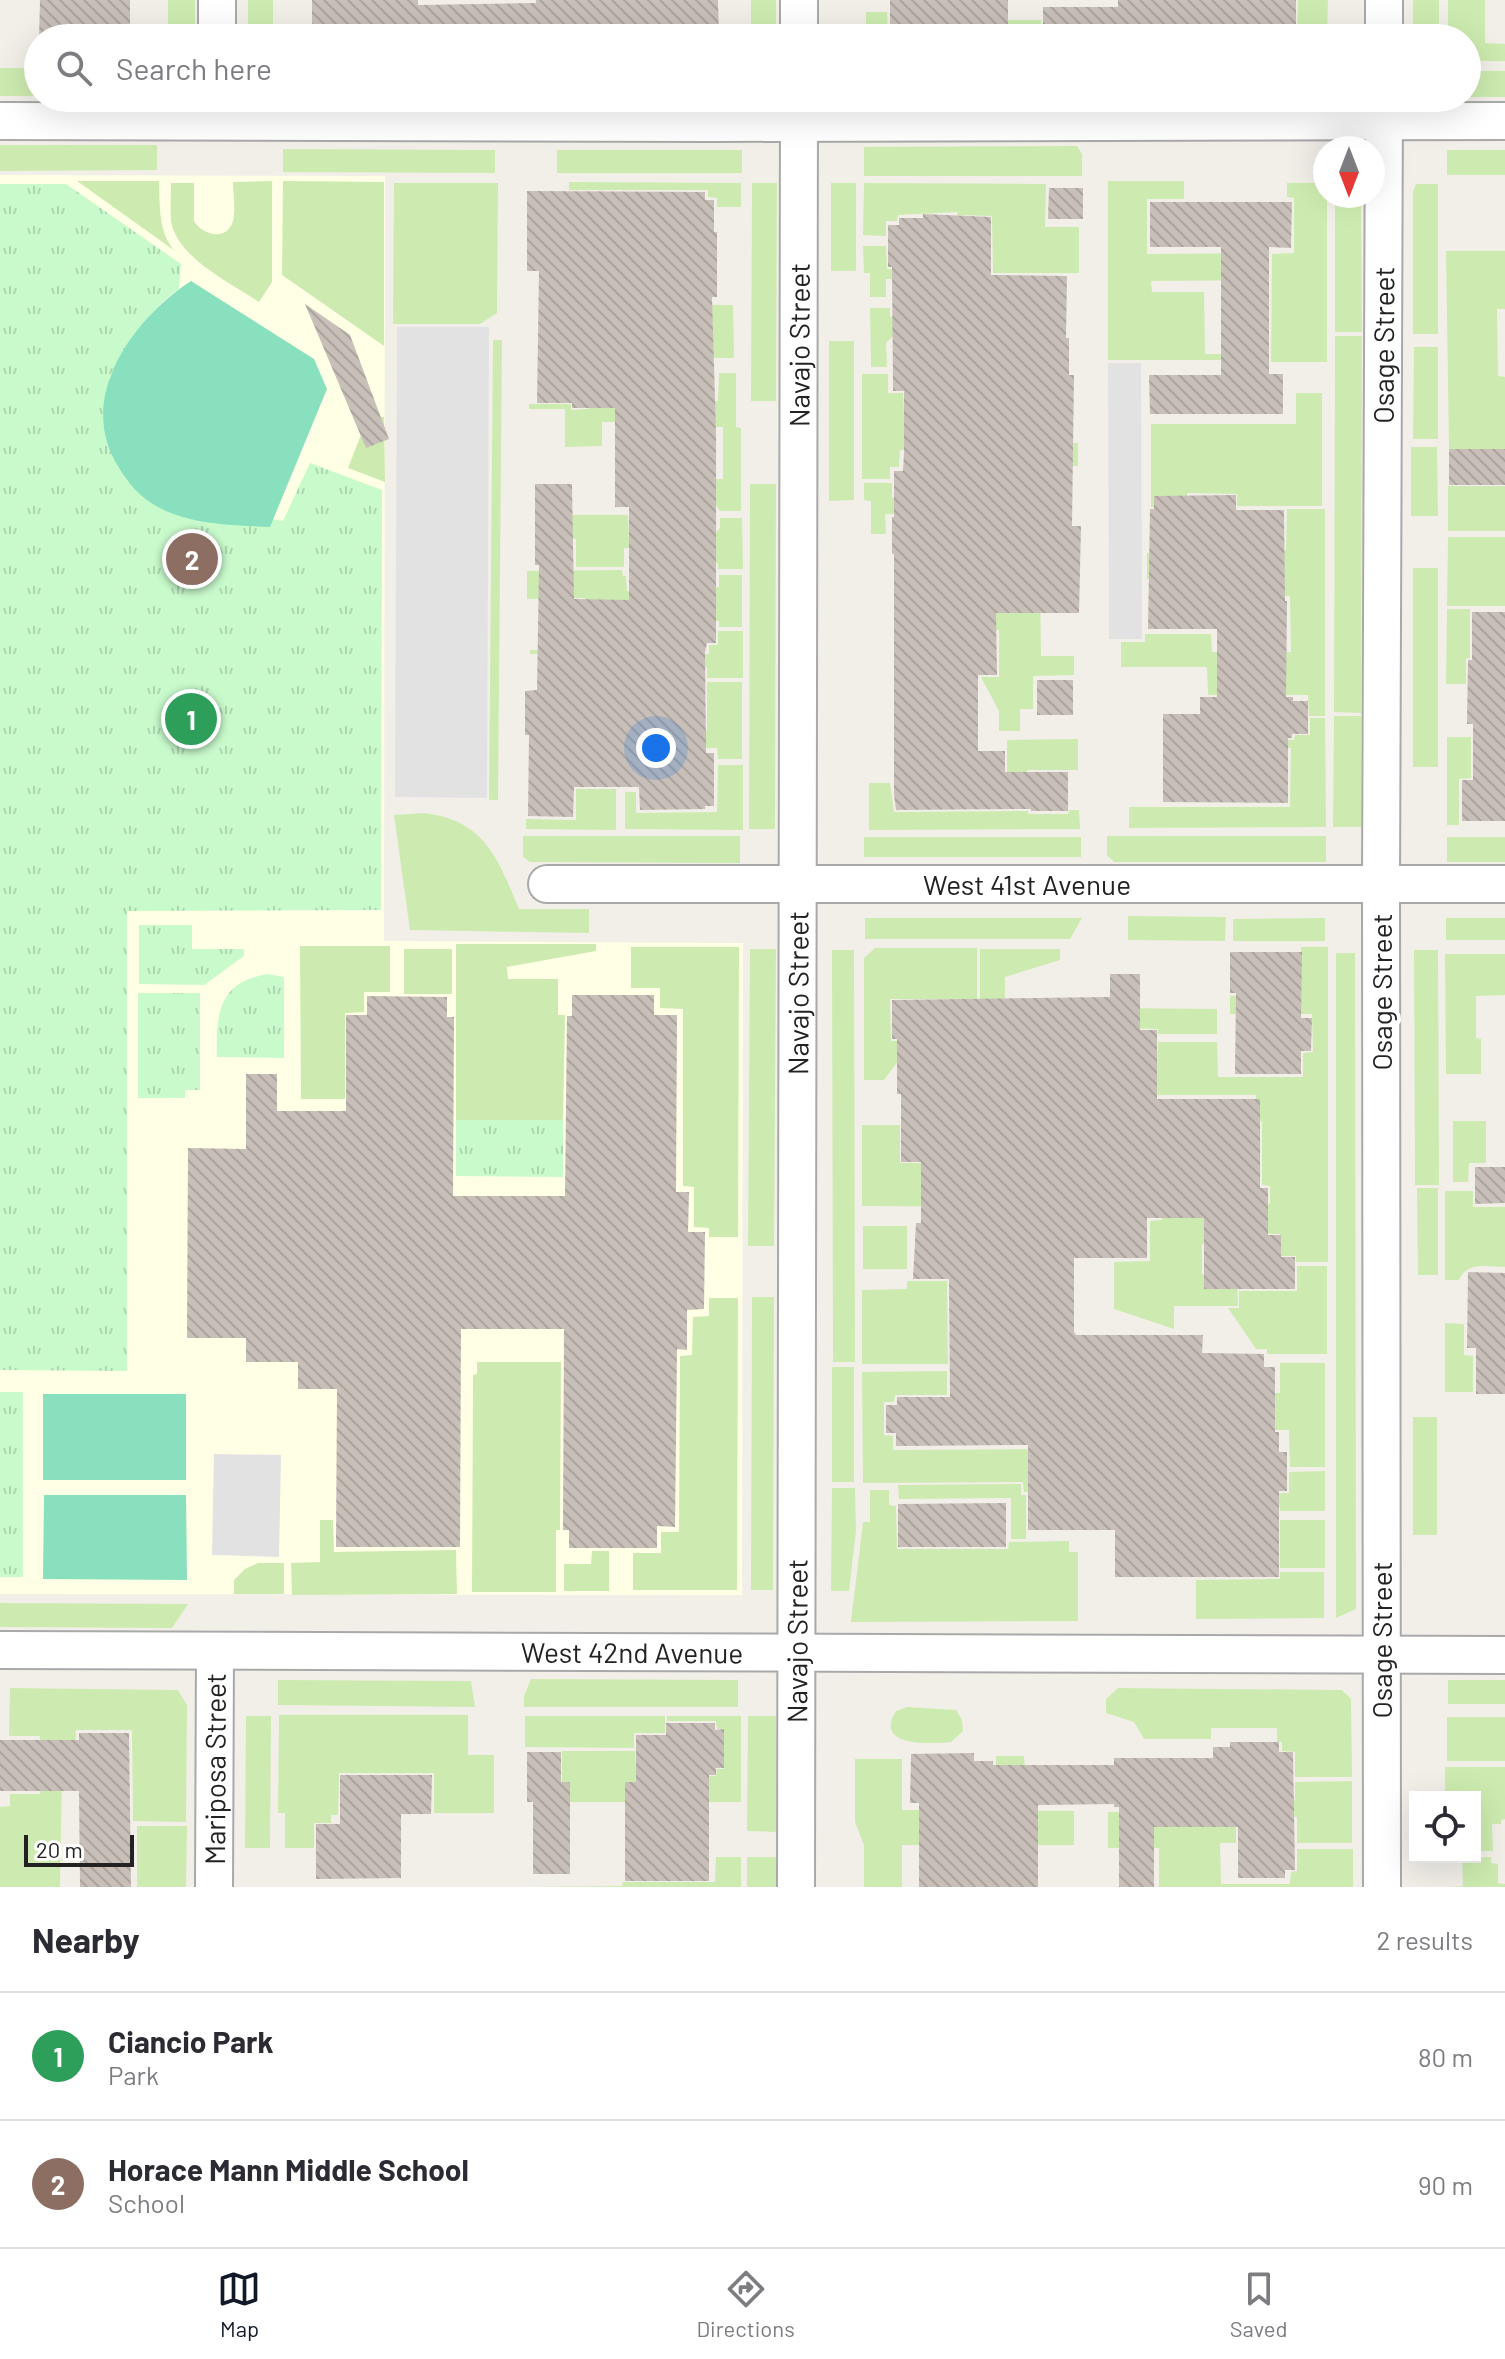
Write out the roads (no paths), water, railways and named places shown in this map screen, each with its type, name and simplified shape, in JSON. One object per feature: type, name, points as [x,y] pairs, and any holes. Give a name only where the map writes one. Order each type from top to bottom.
[{"type":"street","points":[[217,0],[217,24]]},
{"type":"street","points":[[799,0],[799,24]]},
{"type":"street","points":[[1384,0],[1384,24]]},
{"type":"street","points":[[0,121],[178,112]]},
{"type":"street","name":"Navajo Street","points":[[796,1887],[799,112]]},
{"type":"street","name":"Osage Street","points":[[1382,1887],[1384,112]]},
{"type":"street","points":[[1406,112],[1505,121]]},
{"type":"street","name":"West 41st Avenue","points":[[547,884],[1505,884]]},
{"type":"street","name":"West 42nd Avenue","points":[[0,1650],[1505,1655]]},
{"type":"street","name":"Mariposa Street","points":[[214,1887],[215,1651]]},
{"type":"place","name":"Horace Mann Middle School","points":[[192,559]]},
{"type":"place","name":"Ciancio Park","points":[[191,719]]}]
